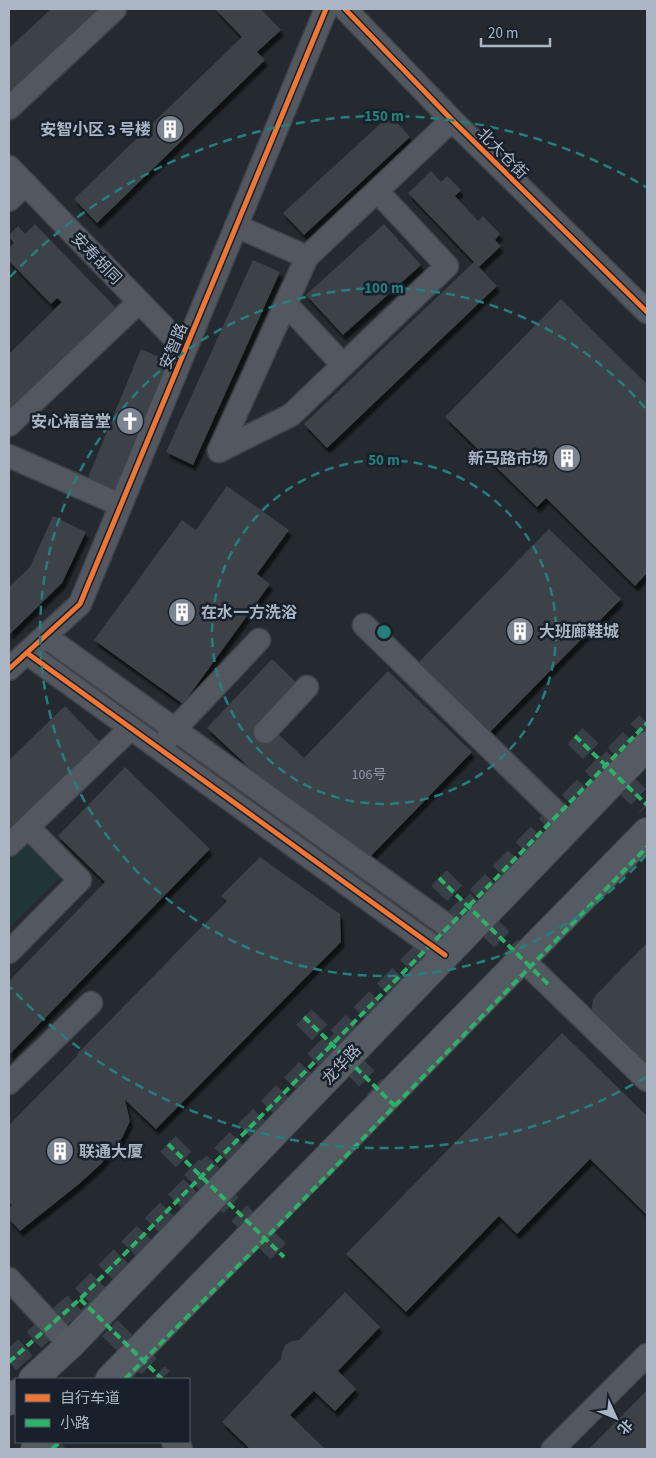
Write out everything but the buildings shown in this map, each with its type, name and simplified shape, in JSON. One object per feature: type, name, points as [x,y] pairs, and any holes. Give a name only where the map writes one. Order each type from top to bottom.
[{"type":"main road","name":"龙华路","points":[[33,1378],[70,1345],[647,746]]},
{"type":"main road","points":[[111,1378],[647,832]]},
{"type":"street","points":[[9,108],[115,9]]},
{"type":"street","name":"安智路","points":[[9,669],[80,604],[326,9]]},
{"type":"street","name":"北大仓街","points":[[345,9],[452,120],[647,312]]},
{"type":"street","points":[[377,191],[447,266],[291,415],[219,451],[307,257],[452,120]]},
{"type":"street","name":"安寿胡同","points":[[9,167],[185,349]]},
{"type":"street","points":[[9,200],[26,184]]},
{"type":"street","points":[[236,226],[307,257]]},
{"type":"street","points":[[9,425],[139,302]]},
{"type":"street","points":[[286,304],[344,364]]},
{"type":"street","points":[[9,456],[121,505]]},
{"type":"street","points":[[364,625],[570,826]]},
{"type":"street","points":[[45,636],[174,730],[454,946]]},
{"type":"street","points":[[160,749],[174,730],[259,640]]},
{"type":"street","points":[[27,653],[160,749],[454,946]]},
{"type":"street","points":[[265,732],[307,687]]},
{"type":"street","points":[[9,845],[130,728]]},
{"type":"street","points":[[9,952],[80,880],[28,826]]},
{"type":"street","points":[[522,959],[647,1080]]},
{"type":"street","points":[[9,1083],[90,1003]]},
{"type":"street","points":[[9,1279],[70,1345]]},
{"type":"street","points":[[553,1449],[647,1355]]},
{"type":"shaded area","points":[[26,840],[62,876],[9,928],[9,857]]},
{"type":"tunnel","points":[[9,1362],[80,1299],[468,907],[647,723]]},
{"type":"tunnel","points":[[575,736],[647,805]]},
{"type":"tunnel","points":[[439,878],[533,970]]},
{"type":"tunnel","points":[[304,1017],[395,1106]]},
{"type":"tunnel","points":[[168,1144],[284,1257]]},
{"type":"tunnel","points":[[86,1305],[161,1378]]},
{"type":"tunnel","points":[[52,1449],[59,1443]]},
{"type":"marked path","points":[[9,1362],[80,1299],[468,907],[647,723]]},
{"type":"marked path","points":[[575,736],[647,805]]},
{"type":"marked path","points":[[126,1378],[265,1239],[647,847]]},
{"type":"marked path","points":[[439,878],[548,984]]},
{"type":"marked path","points":[[304,1017],[395,1106]]},
{"type":"marked path","points":[[168,1144],[284,1257]]},
{"type":"marked path","points":[[80,1299],[161,1378]]},
{"type":"marked path","points":[[52,1449],[59,1443]]},
{"type":"cycle path","points":[[9,669],[80,604],[326,9]]},
{"type":"cycle path","points":[[345,9],[452,120],[647,312]]},
{"type":"cycle path","points":[[27,653],[445,955]]},
{"type":"place","name":"安智小区 3 号楼","points":[[170,129]]},
{"type":"place","name":"安心福音堂","points":[[130,421]]},
{"type":"place","name":"新马路市场","points":[[567,458]]},
{"type":"place","name":"在水一方洗浴","points":[[182,612]]},
{"type":"place","name":"大班廊鞋城","points":[[520,631]]},
{"type":"place","name":"联通大厦","points":[[60,1151]]}]
